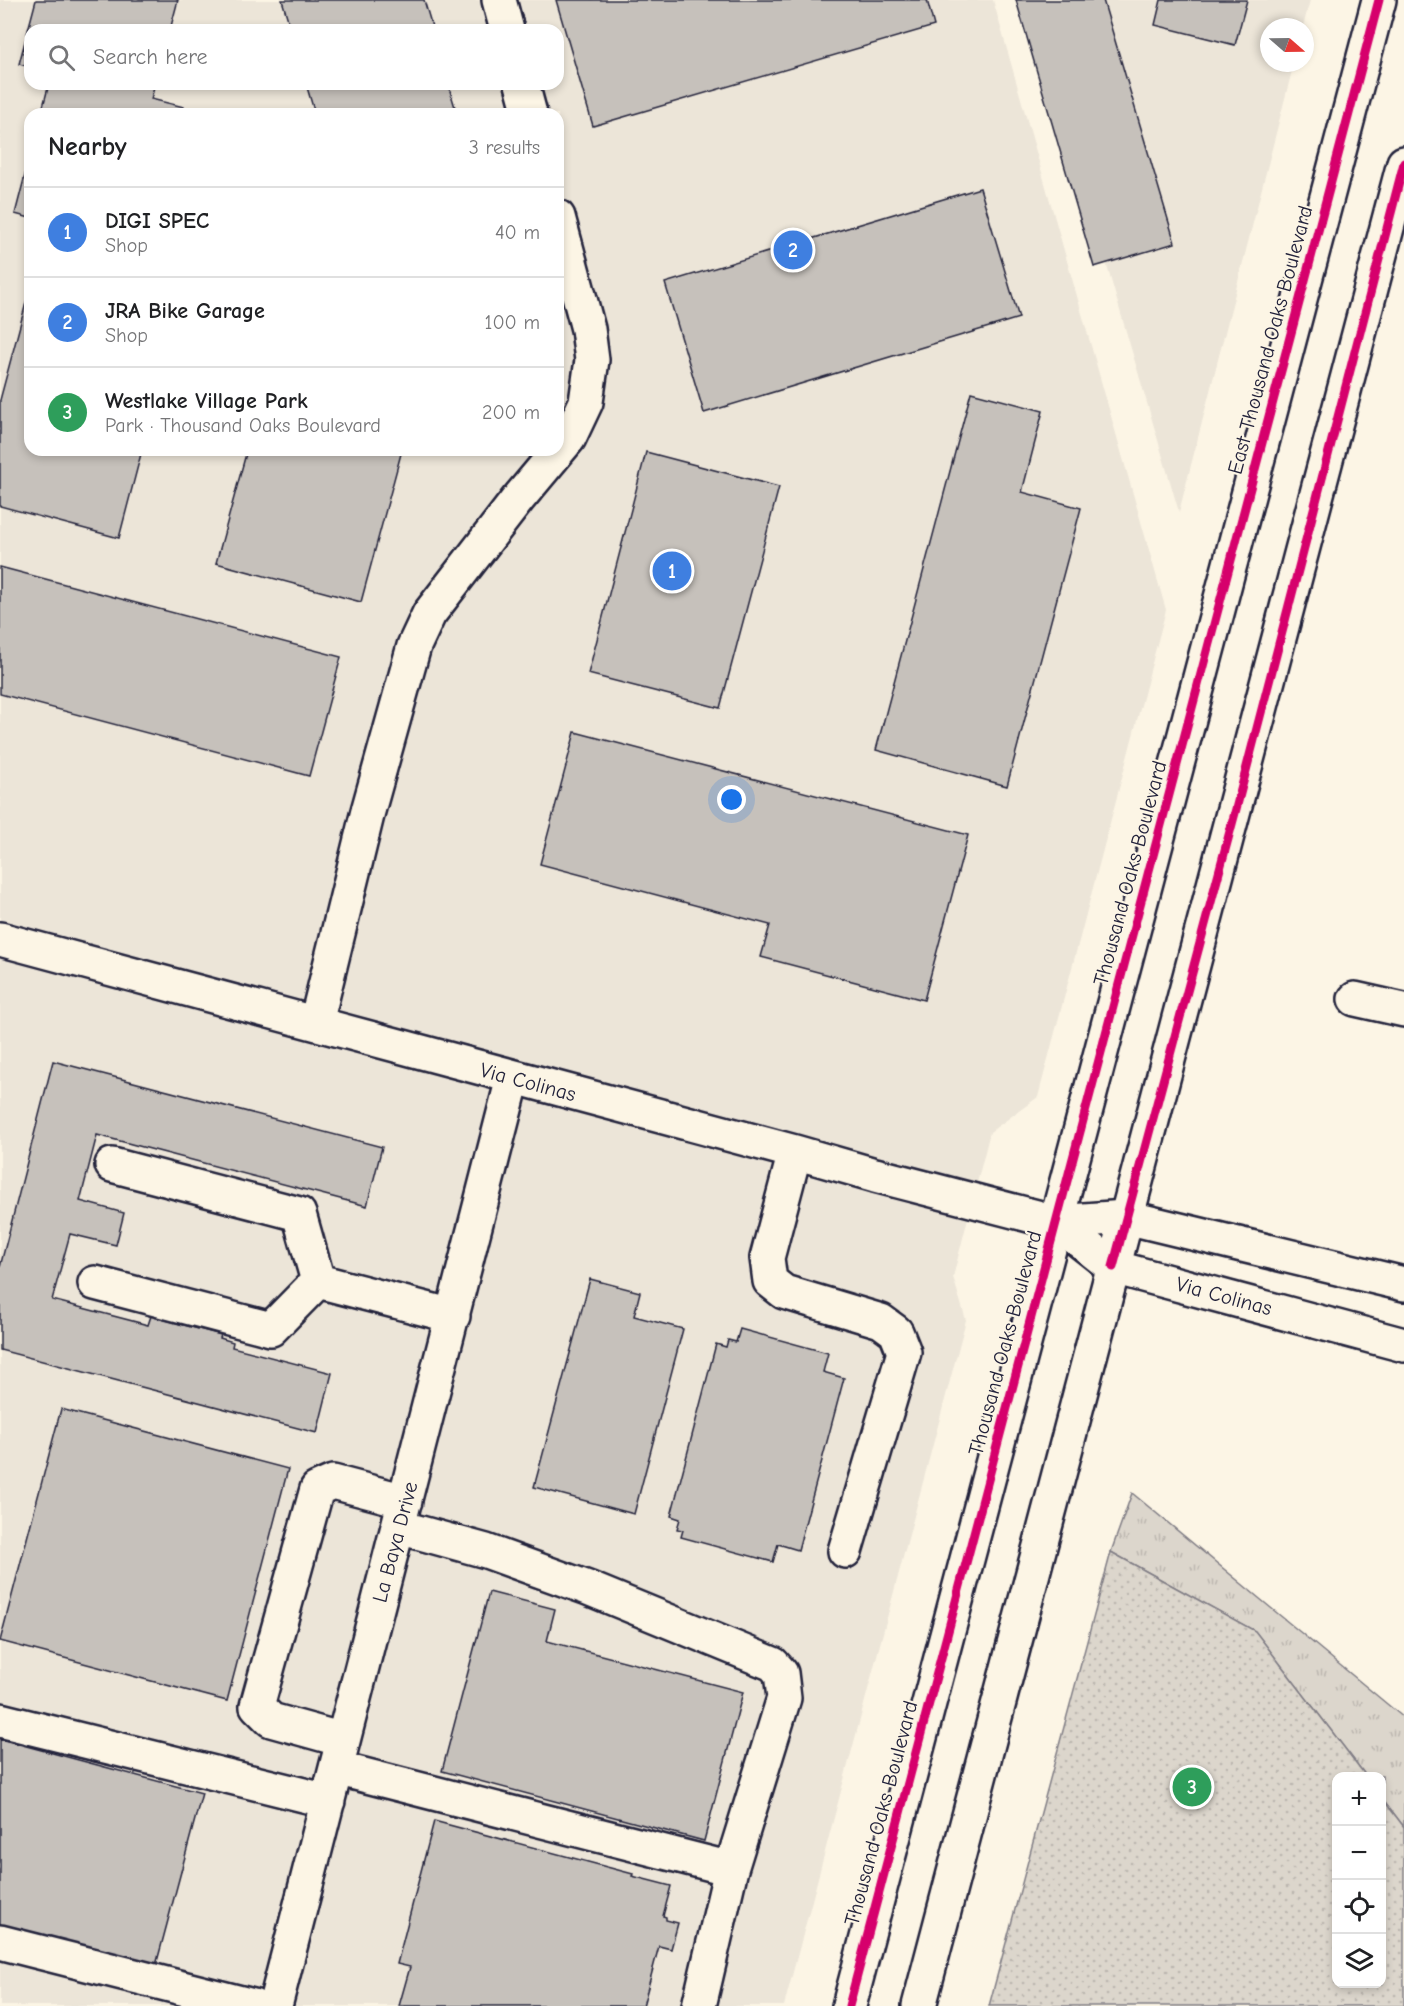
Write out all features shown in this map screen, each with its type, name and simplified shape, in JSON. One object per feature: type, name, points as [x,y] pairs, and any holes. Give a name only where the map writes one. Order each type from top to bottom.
[{"type":"main road","points":[[499,0],[505,24]]},
{"type":"main road","name":"East Thousand Oaks Boulevard","points":[[1197,689],[1379,0]]},
{"type":"main road","points":[[524,90],[528,108]]},
{"type":"main road","points":[[919,2006],[1404,164]]},
{"type":"main road","points":[[564,239],[588,329],[592,360],[586,402],[564,444]]},
{"type":"main road","points":[[316,1023],[362,834],[414,646],[429,614],[554,456]]},
{"type":"main road","name":"Thousand Oaks Boulevard","points":[[849,2006],[1197,689]]},
{"type":"main road","name":"Via Colinas","points":[[0,939],[1056,1222],[1126,1217],[1404,1284]]},
{"type":"main road","points":[[1355,999],[1404,1010]]},
{"type":"main road","name":"La Baya Drive","points":[[275,2006],[513,1078]]},
{"type":"main road","points":[[795,1152],[766,1258],[770,1281],[784,1292],[881,1321],[896,1332],[904,1352],[845,1551]]},
{"type":"main road","points":[[112,1165],[299,1214],[318,1281]]},
{"type":"main road","name":"Via Colinas","points":[[1056,1222],[1113,1267],[1404,1345]]},
{"type":"main road","points":[[318,1281],[453,1316]]},
{"type":"main road","points":[[95,1283],[271,1329],[318,1281]]},
{"type":"main road","points":[[699,2006],[731,1869],[784,1698],[781,1673],[773,1664],[588,1588],[486,1551],[333,1482],[317,1489],[257,1706],[271,1720],[340,1754],[731,1869]]},
{"type":"main road","points":[[0,1720],[328,1801]]},
{"type":"main road","points":[[0,1942],[253,2006]]},
{"type":"shaded area","points":[[0,0],[993,0],[1166,610],[1038,1097],[990,1132],[953,1277],[966,1320],[784,2006],[0,2006]]},
{"type":"shaded area","points":[[1029,0],[1310,0],[1305,18],[1260,18],[1260,72],[1292,72],[1179,512]]},
{"type":"green space","points":[[1132,1493],[1404,1718],[1404,1827],[1386,1803],[1386,1772],[1363,1772],[1255,1631],[1111,1552]]},
{"type":"green space","points":[[1111,1552],[1255,1631],[1363,1772],[1332,1772],[1332,1988],[1386,1988],[1386,1803],[1404,1827],[1404,2006],[989,2006]]},
{"type":"building","points":[[36,0],[178,0],[172,24],[30,24]]},
{"type":"building","points":[[282,0],[424,0],[431,24],[289,24]]},
{"type":"building","points":[[556,0],[927,0],[934,26],[593,126]]},
{"type":"building","points":[[1016,0],[1103,0],[1175,243],[1094,267]]},
{"type":"building","points":[[1161,0],[1247,0],[1235,45],[1155,25]]},
{"type":"building","points":[[24,45],[24,65],[19,64]]},
{"type":"building","points":[[47,90],[153,90],[151,99],[184,107],[184,108],[43,108]]},
{"type":"building","points":[[308,90],[450,90],[455,108],[313,108]]},
{"type":"building","points":[[24,179],[24,216],[15,214]]},
{"type":"building","points":[[980,188],[1019,318],[704,413],[665,283]]},
{"type":"building","points":[[24,310],[24,456],[140,456],[119,538],[0,506],[0,400]]},
{"type":"building","points":[[971,392],[1043,411],[1022,492],[1081,508],[1007,786],[876,750]]},
{"type":"building","points":[[646,452],[779,487],[720,708],[588,674]]},
{"type":"building","points":[[245,456],[400,456],[361,602],[216,563]]},
{"type":"building","points":[[0,567],[341,657],[309,776],[0,694]]},
{"type":"building","points":[[575,732],[968,835],[924,1000],[761,957],[770,925],[540,864]]},
{"type":"building","points":[[53,1061],[382,1147],[367,1206],[97,1135],[80,1201],[124,1213],[116,1245],[70,1234],[52,1300],[148,1325],[151,1316],[221,1335],[220,1338],[233,1342],[232,1347],[332,1373],[317,1433],[0,1350],[0,1267]]},
{"type":"building","points":[[590,1279],[640,1292],[634,1316],[683,1329],[634,1514],[534,1487]]},
{"type":"building","points":[[740,1329],[828,1353],[823,1372],[844,1378],[798,1550],[778,1544],[773,1562],[681,1537],[683,1530],[677,1529],[680,1519],[671,1516],[716,1344],[726,1347],[728,1340],[736,1342]]},
{"type":"building","points":[[61,1409],[288,1469],[227,1701],[0,1641]]},
{"type":"building","points":[[489,1592],[555,1609],[547,1641],[743,1692],[704,1841],[442,1771]]},
{"type":"building","points":[[0,1739],[202,1793],[155,1969],[0,1927]]},
{"type":"building","points":[[434,1821],[671,1886],[663,1916],[666,1920],[678,1923],[671,1949],[659,1946],[643,2006],[399,2006],[410,1967],[397,1964]]},
{"type":"cycle path","points":[[849,2006],[1379,0]]},
{"type":"cycle path","points":[[1113,1267],[1236,809],[1404,163]]},
{"type":"place","name":"JRA Bike Garage","points":[[793,250]]},
{"type":"place","name":"DIGI SPEC","points":[[672,571]]},
{"type":"place","name":"Westlake Village Park","points":[[1192,1787]]}]
